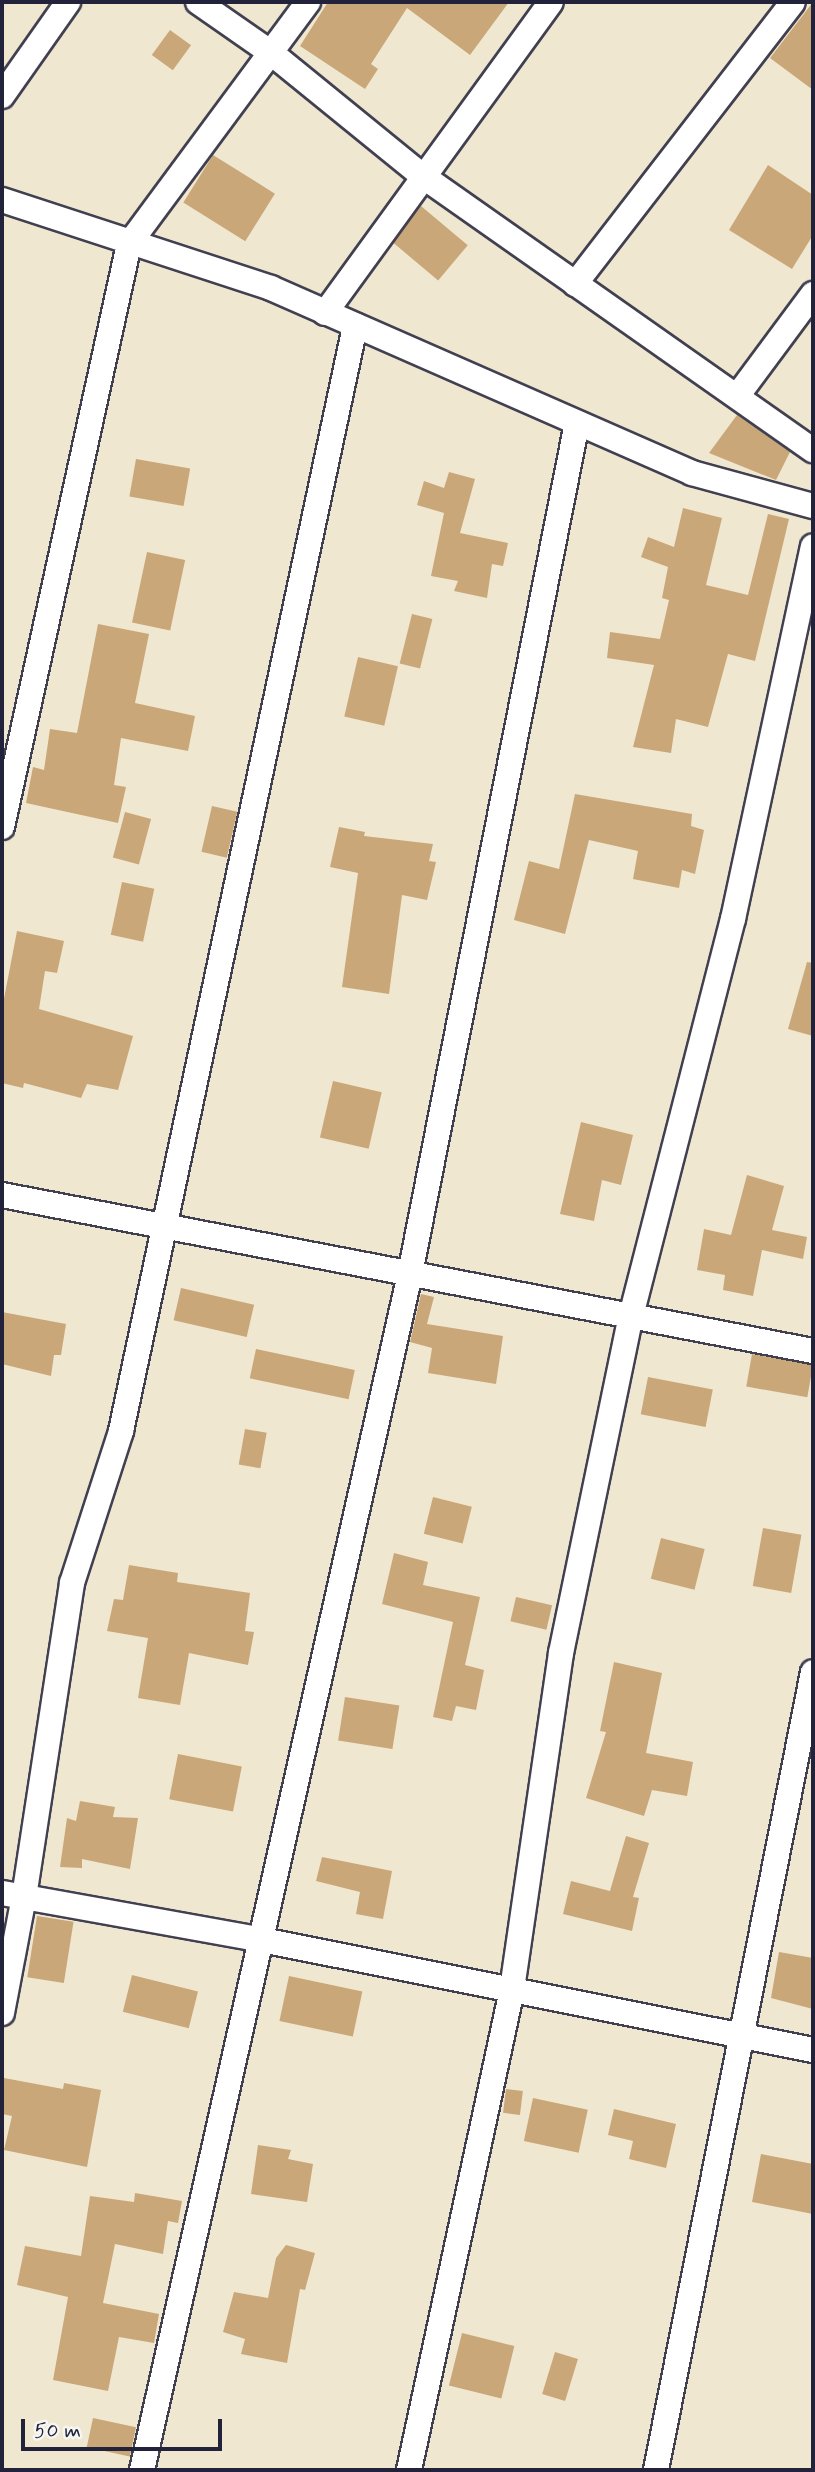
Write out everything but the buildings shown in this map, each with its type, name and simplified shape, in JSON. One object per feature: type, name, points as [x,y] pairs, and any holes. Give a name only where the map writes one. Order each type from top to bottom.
[{"type":"street","points":[[2,96],[68,2]]},
{"type":"street","points":[[198,2],[270,52],[425,177],[813,450]]},
{"type":"street","points":[[2,827],[129,244],[309,2]]},
{"type":"street","points":[[325,313],[551,2]]},
{"type":"street","points":[[575,284],[793,2]]},
{"type":"street","points":[[2,200],[129,244],[271,288],[692,474],[813,506]]},
{"type":"street","points":[[738,395],[813,294]]},
{"type":"street","points":[[2,2013],[13,1895],[72,1583],[121,1431],[163,1226],[262,779],[355,326]]},
{"type":"street","points":[[142,2470],[410,1274],[576,423]]},
{"type":"street","points":[[409,2470],[512,1989],[561,1653],[631,1316],[733,919],[813,547]]},
{"type":"street","points":[[2,1195],[813,1351]]},
{"type":"street","points":[[656,2470],[739,2035],[813,1672]]},
{"type":"street","points":[[13,1895],[262,1940],[813,2050]]}]
